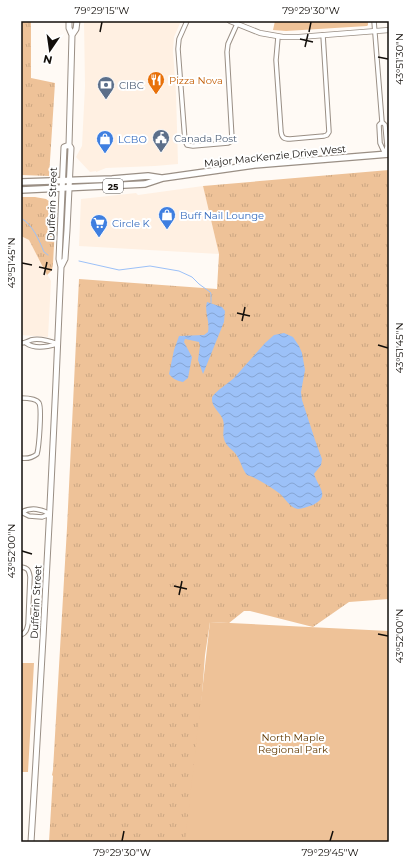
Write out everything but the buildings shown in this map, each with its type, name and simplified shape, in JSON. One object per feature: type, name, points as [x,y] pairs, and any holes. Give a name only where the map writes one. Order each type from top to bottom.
[{"type":"main road","name":"Dufferin Street","points":[[31,842],[50,514],[62,267],[65,259],[70,181],[71,148],[69,145],[72,35],[69,28],[69,21]]},
{"type":"main road","name":"Dufferin Street","points":[[72,35],[76,29],[77,21]]},
{"type":"main road","name":"Dufferin Street","points":[[62,267],[59,259],[62,181],[64,147],[69,145]]},
{"type":"main road","name":"Major MacKenzie Drive West","points":[[21,190],[145,184],[163,178],[254,165],[387,154]]},
{"type":"main road","name":"Major MacKenzie Drive West","points":[[21,182],[70,181],[148,176],[163,178]]},
{"type":"street","points":[[187,21],[179,39],[178,54],[185,141],[187,145],[193,146],[228,143],[232,140],[227,52],[228,44],[237,24]]},
{"type":"street","points":[[230,21],[260,33],[290,38],[389,30]]},
{"type":"street","points":[[374,21],[382,122],[385,125],[387,154]]},
{"type":"street","points":[[278,37],[276,60],[281,132],[284,139],[290,139],[324,136],[329,132],[323,35]]},
{"type":"street","points":[[382,122],[379,125],[380,142],[387,154]]},
{"type":"street","points":[[23,343],[31,340],[49,340],[58,344]]},
{"type":"street","points":[[23,343],[30,346],[47,347],[58,344]]},
{"type":"street","points":[[21,398],[29,398],[37,401],[40,403],[41,411],[37,454],[31,458],[21,458]]},
{"type":"street","points":[[22,512],[27,509],[42,510],[50,514]]},
{"type":"street","points":[[22,512],[29,516],[42,517],[50,514]]},
{"type":"street","points":[[21,567],[29,570],[30,577],[28,624],[26,631],[21,635]]},
{"type":"shaded area","points":[[84,21],[181,21],[174,37],[173,51],[178,164],[106,168],[96,172],[90,172],[76,157],[82,146],[85,86]]},
{"type":"shaded area","points":[[203,186],[219,254],[79,246],[81,199],[136,193],[138,195]]},
{"type":"shaded area","points":[[21,236],[29,240],[51,281],[48,337],[21,335]]},
{"type":"green space","points":[[21,21],[31,21],[31,78],[55,83],[49,176],[21,175]]},
{"type":"green space","points":[[275,21],[368,21],[368,25],[286,31],[273,30]]},
{"type":"green space","points":[[389,170],[389,599],[349,602],[313,627],[250,611],[244,611],[229,623],[210,622],[205,655],[191,842],[49,842],[67,528],[79,279],[217,289],[219,254],[203,186]]},
{"type":"green space","points":[[21,197],[46,199],[56,208],[53,264],[52,270],[47,275],[29,240],[21,236]]},
{"type":"green space","name":"North Maple Regional Park","points":[[210,622],[389,631],[389,842],[185,842]]},
{"type":"green space","points":[[21,663],[34,663],[28,772],[21,772]]},
{"type":"water","points":[[207,302],[222,307],[225,311],[224,322],[203,374],[198,360],[200,346],[199,342],[185,339],[184,342],[192,357],[188,378],[183,382],[177,380],[169,374],[174,350],[179,336],[204,335],[208,332],[206,309]]},
{"type":"water","points":[[284,333],[293,337],[302,353],[305,370],[301,392],[302,400],[322,459],[321,465],[314,474],[322,491],[321,498],[313,505],[300,509],[292,507],[279,493],[268,485],[247,475],[237,456],[225,442],[223,437],[223,420],[212,401],[215,393],[234,378],[265,343],[274,335]]},
{"type":"waterway","points":[[21,218],[32,229],[44,252],[48,255]]},
{"type":"waterway","points":[[79,261],[119,270],[150,266],[179,271],[192,277],[210,292],[211,303]]},
{"type":"place","name":"Pizza Nova","points":[[156,95]]},
{"type":"place","name":"CIBC","points":[[106,100]]},
{"type":"place","name":"Canada Post","points":[[161,153]]},
{"type":"place","name":"LCBO","points":[[105,154]]},
{"type":"place","name":"Buff Nail Lounge","points":[[167,230]]},
{"type":"place","name":"Circle K","points":[[99,238]]}]
